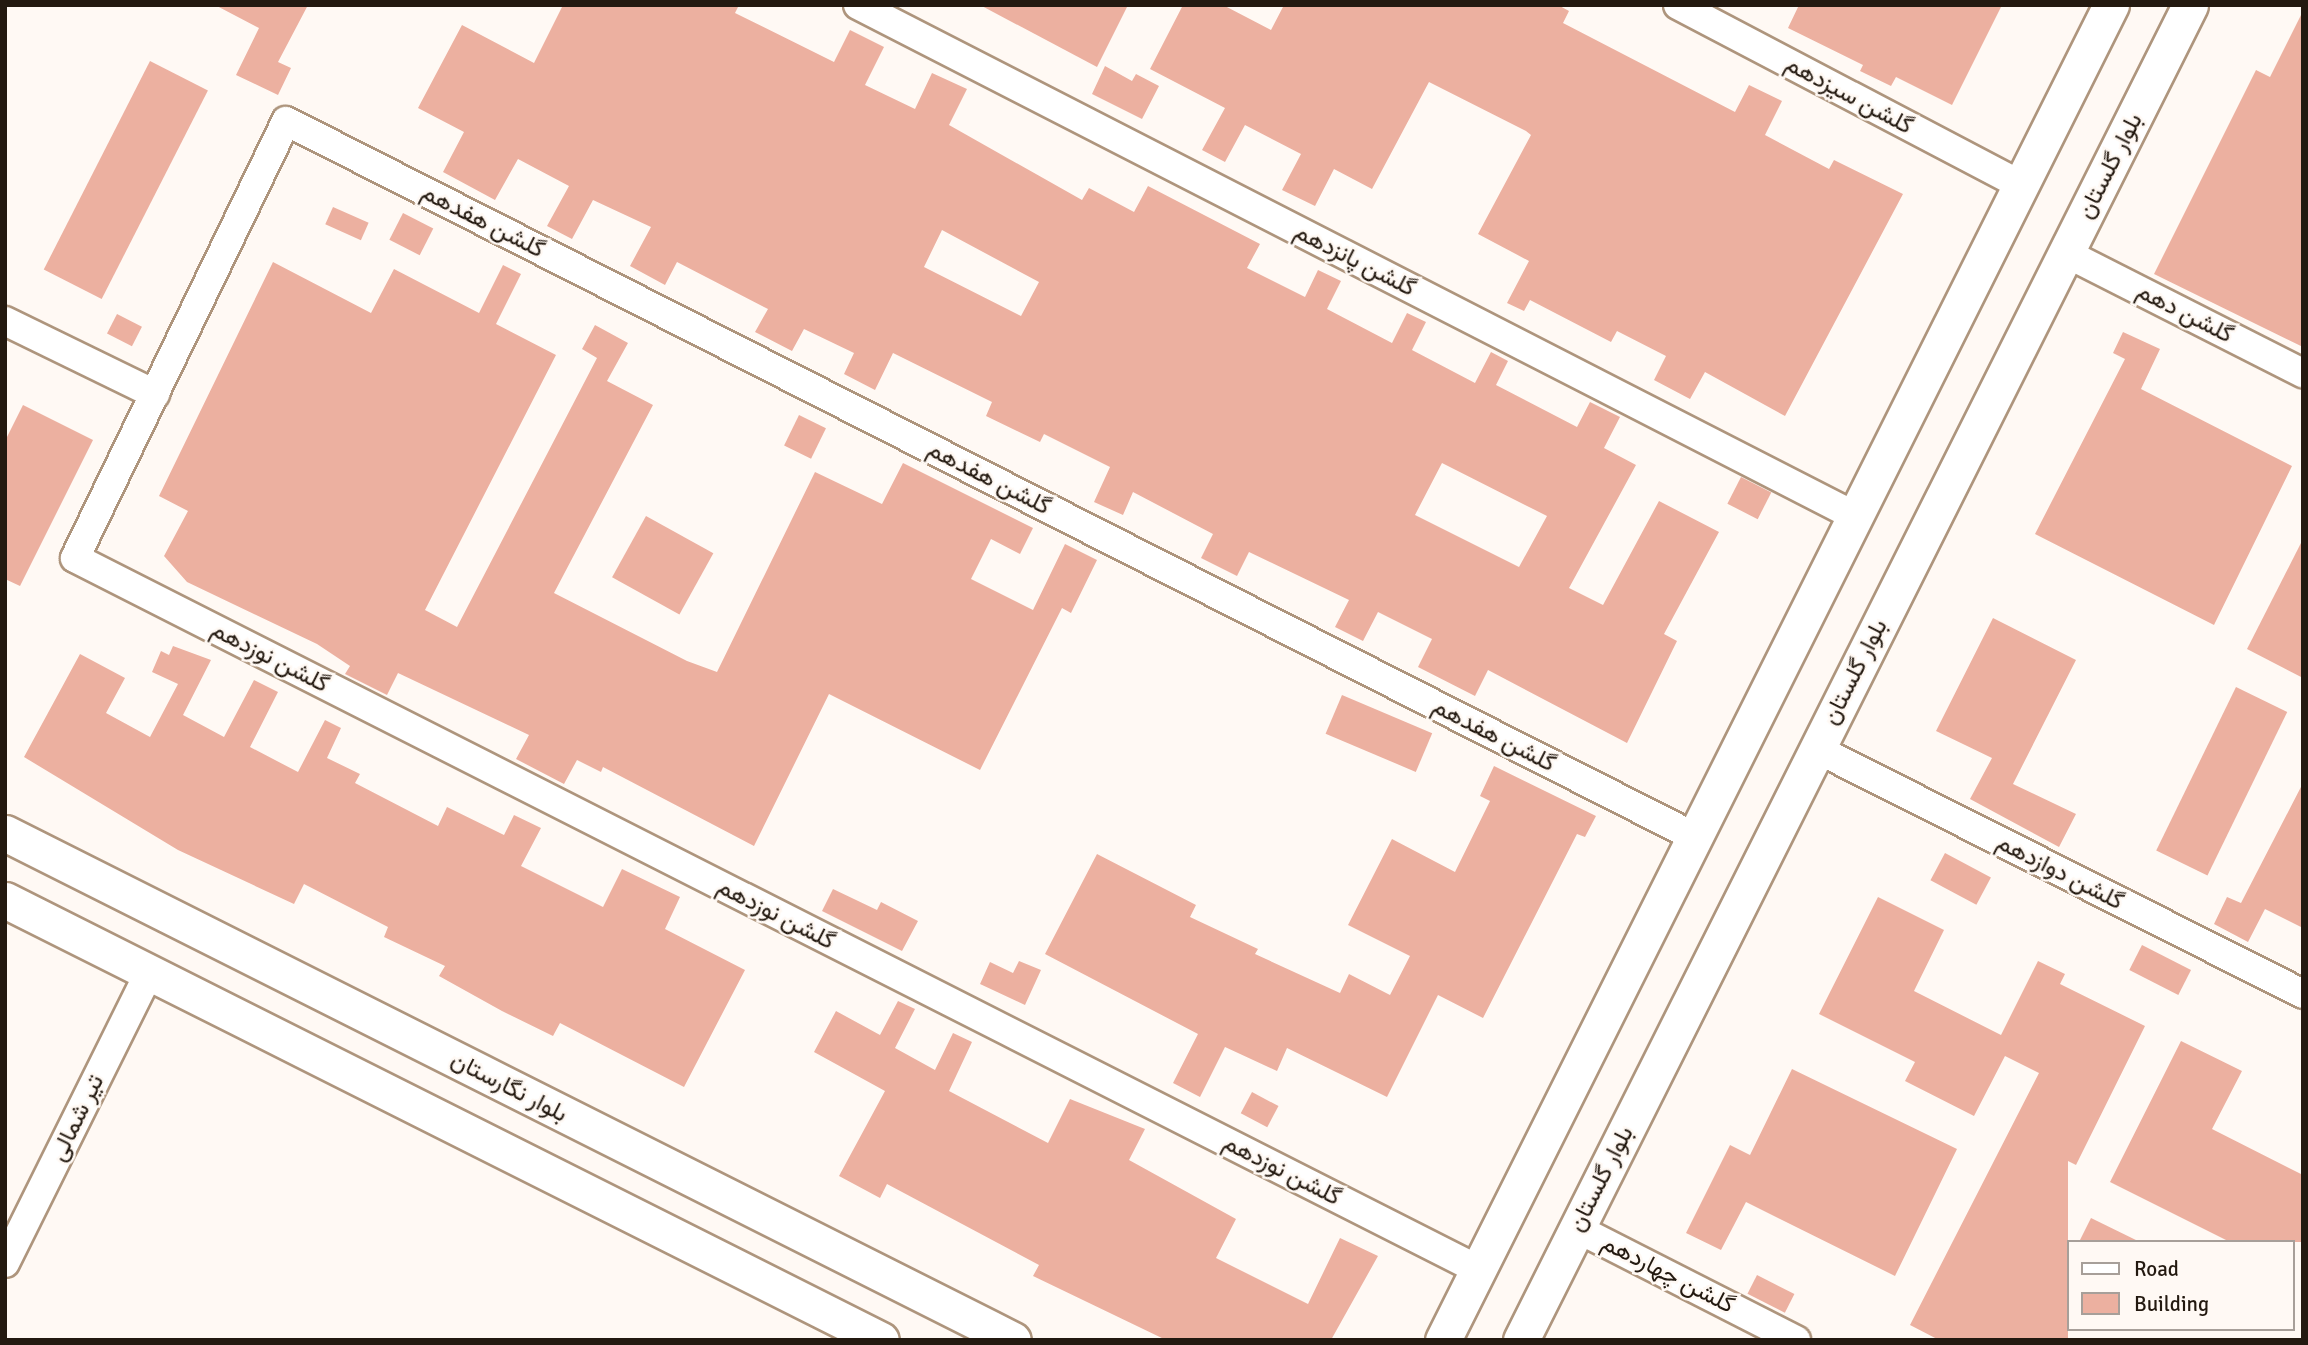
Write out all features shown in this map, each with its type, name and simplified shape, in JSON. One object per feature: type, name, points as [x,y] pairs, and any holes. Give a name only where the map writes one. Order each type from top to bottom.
[{"type":"street","name":"گلشن پانزدهم","points":[[858,5],[1853,515]]},
{"type":"street","name":"گلشن سیزدهم","points":[[1678,5],[2021,185]]},
{"type":"street","points":[[1443,1340],[1691,835],[2111,5]]},
{"type":"street","name":"بلوار گلستان","points":[[1521,1340],[2190,5]]},
{"type":"street","name":"گلشن هفدهم","points":[[155,394],[286,121],[1691,835]]},
{"type":"street","name":"گلشن دهم","points":[[2066,253],[2303,373]]},
{"type":"street","points":[[5,321],[155,394]]},
{"type":"street","name":"گلشن نوزدهم","points":[[155,394],[75,558],[1477,1269]]},
{"type":"street","name":"گلشن دوازدهم","points":[[1816,749],[2303,994]]},
{"type":"street","name":"بلوار نگارستان","points":[[5,833],[1013,1340]]},
{"type":"street","points":[[5,900],[881,1340]]},
{"type":"street","name":"تیر شمالی","points":[[5,1263],[149,973]]},
{"type":"street","name":"گلشن چهاردهم","points":[[1576,1228],[1796,1340]]},
{"type":"building","points":[[215,5],[308,5],[278,62],[291,68],[278,95],[236,75],[259,28]]},
{"type":"building","points":[[563,5],[739,5],[735,13],[834,62],[850,30],[884,47],[865,85],[915,109],[932,73],[967,89],[949,125],[1082,200],[1089,188],[1134,212],[1148,186],[1260,244],[1247,268],[1305,297],[1318,270],[1341,281],[1327,309],[1392,343],[1407,313],[1426,322],[1412,350],[1475,383],[1491,352],[1508,361],[1496,385],[1577,427],[1590,402],[1620,417],[1604,448],[1636,465],[1569,588],[1603,605],[1659,501],[1719,532],[1664,634],[1677,641],[1627,743],[1488,670],[1475,696],[1418,667],[1432,639],[1378,612],[1363,641],[1335,627],[1349,600],[1249,552],[1237,576],[1201,558],[1213,534],[1133,492],[1123,515],[1094,502],[1110,467],[1044,434],[1040,442],[986,416],[992,402],[893,353],[875,390],[844,374],[854,353],[804,329],[792,351],[755,332],[768,309],[677,262],[665,285],[630,266],[651,227],[593,200],[572,239],[547,226],[569,186],[518,159],[495,200],[443,172],[464,132],[418,108],[462,25],[534,63]],"holes":[[[942,230],[1039,282],[1021,316],[924,267]],[[1442,463],[1547,516],[1519,567],[1415,515]]]},
{"type":"building","points":[[980,5],[1128,5],[1097,67]]},
{"type":"building","points":[[1183,5],[1223,5],[1271,30],[1284,5],[1558,5],[1569,11],[1563,23],[1735,112],[1749,85],[1782,101],[1765,135],[1829,169],[1834,160],[1903,194],[1785,416],[1705,372],[1690,399],[1654,380],[1666,356],[1617,331],[1611,342],[1530,300],[1524,311],[1507,303],[1529,261],[1478,234],[1531,135],[1526,131],[1429,82],[1372,189],[1334,169],[1315,206],[1282,190],[1301,154],[1245,125],[1225,162],[1202,150],[1225,108],[1150,69]]},
{"type":"building","points":[[1799,5],[2002,5],[1952,105],[1896,77],[1891,86],[1860,71],[1863,65],[1788,28]]},
{"type":"building","points":[[2303,11],[2303,347],[2154,274],[2256,70],[2270,77]]},
{"type":"building","points":[[150,61],[208,91],[102,299],[44,269]]},
{"type":"building","points":[[1105,66],[1132,81],[1136,74],[1159,86],[1142,119],[1092,94]]},
{"type":"building","points":[[333,207],[369,223],[361,240],[325,224]]},
{"type":"building","points":[[403,213],[433,228],[420,255],[389,240]]},
{"type":"building","points":[[273,262],[371,313],[394,269],[479,313],[503,265],[521,274],[496,324],[556,355],[425,610],[457,627],[597,358],[582,349],[595,325],[628,343],[607,381],[653,405],[554,593],[687,661],[717,672],[815,472],[882,504],[903,463],[1033,528],[1020,554],[991,539],[971,579],[1033,610],[1065,544],[1097,560],[1071,613],[1062,608],[980,770],[829,694],[754,846],[603,767],[601,772],[577,760],[564,784],[516,759],[529,735],[398,673],[387,695],[345,674],[350,666],[317,644],[187,582],[164,556],[188,511],[159,496]]},
{"type":"building","points":[[117,314],[142,327],[132,346],[107,334]]},
{"type":"building","points":[[2123,332],[2160,349],[2141,389],[2292,466],[2214,625],[2035,534],[2125,359],[2113,353]]},
{"type":"building","points":[[23,405],[93,440],[20,586],[5,579],[5,441]]},
{"type":"building","points":[[799,415],[826,428],[811,459],[784,446]]},
{"type":"building","points":[[1741,477],[1771,492],[1758,519],[1727,504]]},
{"type":"building","points":[[646,516],[713,553],[679,615],[612,577]]},
{"type":"building","points":[[2303,539],[2303,678],[2247,649]]},
{"type":"building","points":[[1993,618],[2076,660],[2013,784],[2076,814],[2059,847],[1970,799],[1992,758],[1936,731]]},
{"type":"building","points":[[173,646],[211,660],[183,715],[224,737],[254,680],[278,692],[250,747],[298,772],[325,720],[341,728],[327,758],[360,774],[355,783],[438,826],[447,807],[504,835],[514,815],[541,828],[521,866],[603,907],[622,869],[680,897],[665,929],[745,970],[684,1087],[560,1023],[553,1036],[502,1011],[439,976],[445,966],[384,937],[388,927],[304,884],[294,904],[178,850],[24,757],[80,654],[125,678],[106,713],[150,737],[178,684],[152,672],[161,651],[169,655]]},
{"type":"building","points":[[2236,687],[2287,712],[2207,876],[2156,851]]},
{"type":"building","points":[[1342,695],[1432,733],[1416,772],[1326,734]]},
{"type":"building","points":[[1494,766],[1596,816],[1585,837],[1577,834],[1483,1018],[1438,995],[1387,1097],[1287,1048],[1277,1071],[1225,1047],[1200,1097],[1173,1083],[1198,1034],[1045,954],[1097,854],[1196,905],[1190,917],[1258,949],[1255,954],[1340,993],[1349,974],[1390,995],[1410,956],[1348,925],[1392,839],[1455,872],[1490,801],[1480,796]]},
{"type":"building","points":[[2303,783],[2303,928],[2265,909],[2248,942],[2214,924],[2227,897],[2241,903]]},
{"type":"building","points":[[1945,853],[1991,877],[1976,905],[1930,880]]},
{"type":"building","points":[[833,889],[877,910],[881,902],[918,921],[902,951],[822,911]]},
{"type":"building","points":[[1878,897],[1944,930],[1914,991],[2001,1035],[2038,961],[2065,974],[2060,984],[2145,1026],[2076,1165],[2068,1161],[2068,1340],[1939,1340],[1910,1325],[2039,1073],[2005,1056],[1974,1116],[1905,1081],[1915,1062],[1819,1014]]},
{"type":"building","points":[[2142,945],[2191,970],[2178,995],[2129,970]]},
{"type":"building","points":[[1019,961],[1041,970],[1025,1005],[980,984],[990,962],[1013,973]]},
{"type":"building","points":[[898,1001],[915,1009],[895,1048],[935,1070],[953,1033],[972,1042],[949,1091],[1048,1143],[1070,1099],[1145,1129],[1129,1160],[1236,1219],[1216,1258],[1308,1304],[1340,1238],[1378,1256],[1331,1340],[1166,1340],[1033,1276],[1039,1265],[887,1184],[880,1198],[839,1176],[885,1091],[814,1052],[836,1011],[880,1035]]},
{"type":"building","points":[[2181,1041],[2242,1071],[2212,1129],[2303,1175],[2303,1242],[2226,1240],[2110,1182]]},
{"type":"building","points":[[1792,1069],[1957,1149],[1895,1276],[1746,1202],[1721,1250],[1686,1233],[1730,1145],[1750,1155]]},
{"type":"building","points":[[1252,1092],[1278,1106],[1267,1127],[1241,1113]]},
{"type":"building","points":[[2091,1218],[2136,1240],[2080,1240]]},
{"type":"building","points":[[1757,1275],[1794,1294],[1785,1313],[1747,1294]]}]
